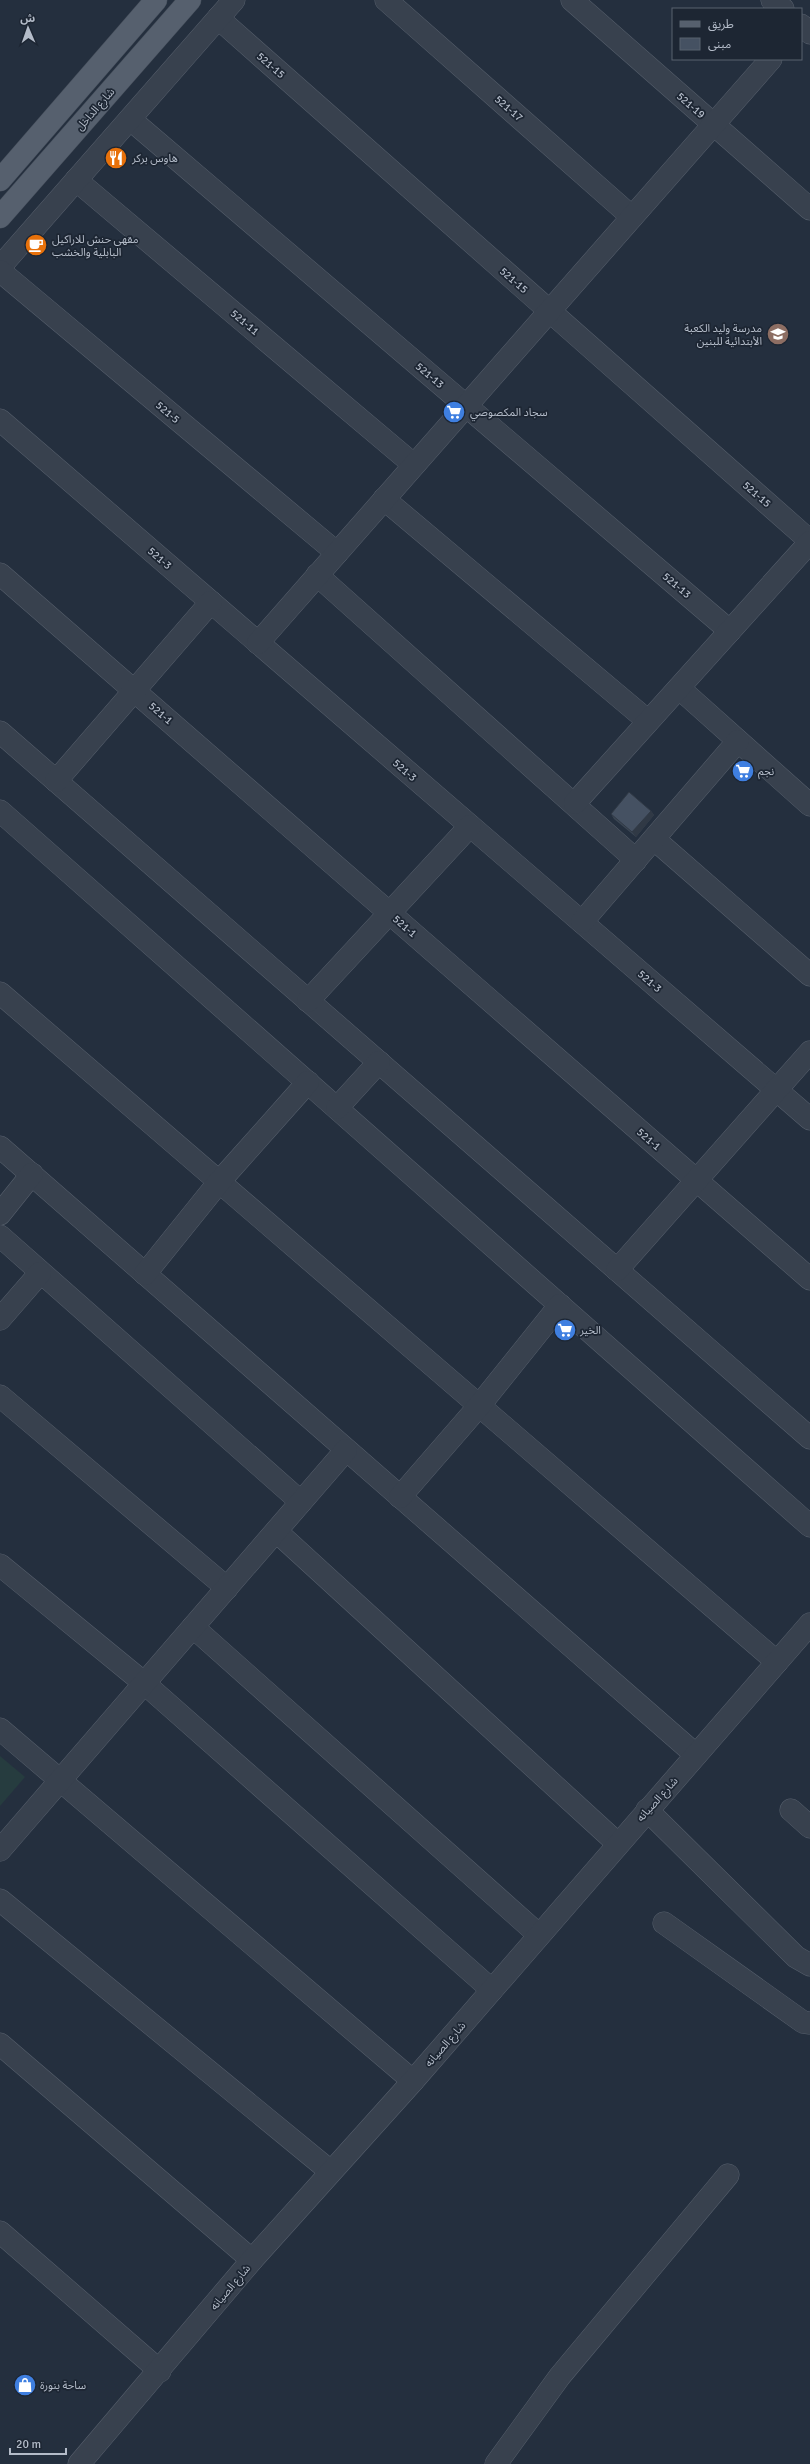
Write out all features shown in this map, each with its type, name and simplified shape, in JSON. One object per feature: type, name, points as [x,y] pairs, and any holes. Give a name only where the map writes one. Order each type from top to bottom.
[{"type":"main road","points":[[0,180],[156,0]]},
{"type":"main road","name":"شارع الداخل","points":[[0,217],[190,0]]},
{"type":"street","points":[[0,267],[234,0]]},
{"type":"street","name":"521-17","points":[[386,0],[632,217]]},
{"type":"street","name":"521-19","points":[[572,0],[810,209]]},
{"type":"street","points":[[772,0],[782,8]]},
{"type":"street","name":"521-15","points":[[218,18],[810,542]]},
{"type":"street","points":[[802,26],[810,32]]},
{"type":"street","points":[[258,642],[770,60]]},
{"type":"street","name":"521-13","points":[[130,119],[730,631]]},
{"type":"street","name":"521-11","points":[[76,180],[414,465]]},
{"type":"street","name":"521-5","points":[[0,271],[337,553]]},
{"type":"street","name":"521-3","points":[[0,420],[810,1119]]},
{"type":"street","points":[[384,499],[648,721]]},
{"type":"street","points":[[575,803],[810,542]]},
{"type":"street","name":"521-1","points":[[0,574],[810,1279]]},
{"type":"street","points":[[317,575],[575,803],[636,860]]},
{"type":"street","points":[[56,781],[211,602]]},
{"type":"street","points":[[679,688],[810,805]]},
{"type":"street","points":[[0,732],[810,1438]]},
{"type":"street","points":[[582,922],[738,741]]},
{"type":"street","points":[[0,811],[810,1526]]},
{"type":"street","points":[[308,1001],[470,826]]},
{"type":"street","points":[[654,839],[810,975]]},
{"type":"street","points":[[0,993],[777,1662]]},
{"type":"street","points":[[617,1270],[810,1052]]},
{"type":"street","points":[[337,1108],[379,1062]]},
{"type":"street","points":[[145,1274],[219,1182],[308,1082]]},
{"type":"street","points":[[0,1146],[696,1756]]},
{"type":"street","points":[[0,1214],[32,1174]]},
{"type":"street","points":[[0,1236],[40,1273],[302,1502]]},
{"type":"street","points":[[0,1319],[40,1273]]},
{"type":"street","points":[[400,1497],[479,1406],[560,1305]]},
{"type":"street","points":[[0,1396],[226,1588]]},
{"type":"street","points":[[0,1850],[226,1588],[277,1532],[346,1450]]},
{"type":"street","points":[[277,1532],[617,1843]]},
{"type":"street","points":[[0,1565],[144,1683],[492,1990]]},
{"type":"street","name":"شارع الصيانه","points":[[80,2464],[160,2371],[252,2260],[330,2171],[413,2081],[617,1843],[696,1756],[810,1624]]},
{"type":"street","points":[[193,1627],[539,1935]]},
{"type":"street","points":[[0,1730],[413,2081]]},
{"type":"street","points":[[647,1810],[796,1957],[810,1965]]},
{"type":"street","points":[[791,1810],[810,1827]]},
{"type":"street","points":[[0,1900],[330,2171]]},
{"type":"street","points":[[664,1923],[803,2022],[810,2023]]},
{"type":"street","points":[[0,2044],[252,2260]]},
{"type":"street","points":[[496,2464],[560,2376],[728,2175]]},
{"type":"street","points":[[0,2232],[160,2371]]},
{"type":"green space","points":[[0,1756],[25,1777],[0,1806]]},
{"type":"building","points":[[629,792],[651,811],[632,832],[611,814]]},
{"type":"place","name":"هاوس بركر","points":[[116,158]]},
{"type":"place","name":"مقهى حنش للاراكيل البابلية والخشب","points":[[36,245]]},
{"type":"place","name":"مدرسة وليد الكعبة الأبتدائية للبنين","points":[[778,334]]},
{"type":"place","name":"سجاد المكصوصي","points":[[454,412]]},
{"type":"place","name":"نجم","points":[[743,771]]},
{"type":"place","name":"الخير","points":[[565,1330]]},
{"type":"place","name":"ساحة بنورة","points":[[25,2385]]}]
